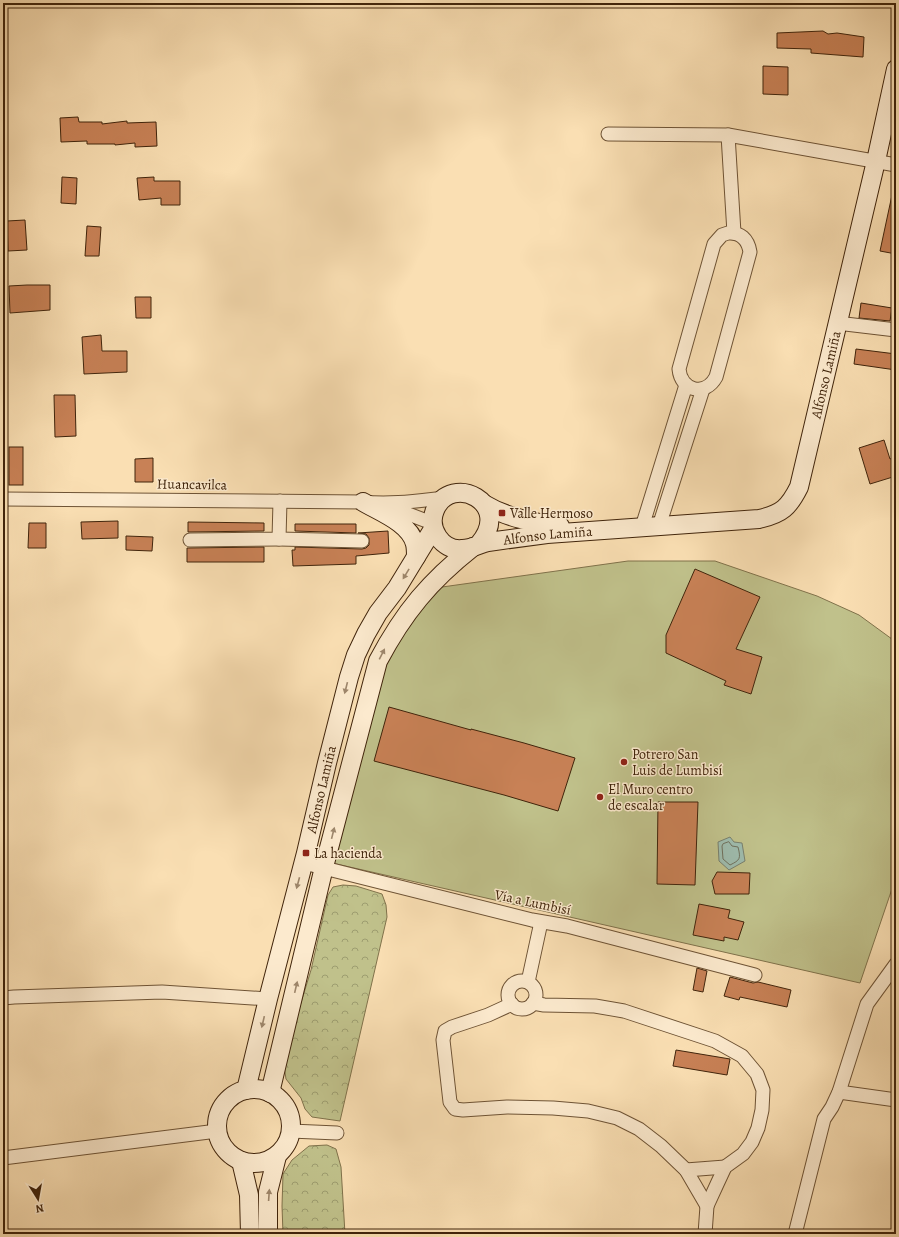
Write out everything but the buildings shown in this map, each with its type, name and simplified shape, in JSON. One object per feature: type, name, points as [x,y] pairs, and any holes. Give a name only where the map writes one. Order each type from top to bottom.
[{"type":"street","name":"Alfonso Lamiña","points":[[270,1093],[324,867],[378,661],[392,634],[419,597],[454,562],[476,545],[547,534],[759,519],[772,516],[780,512],[792,501],[798,487],[876,161],[896,69]]},
{"type":"street","points":[[608,134],[728,135],[896,165]]},
{"type":"street","points":[[728,135],[734,233]]},
{"type":"street","points":[[650,527],[703,389],[713,382],[716,377],[750,252],[749,246],[744,237],[734,233],[722,235],[714,244],[679,369],[682,380],[686,385],[697,389],[703,389]]},
{"type":"street","points":[[837,323],[896,330]]},
{"type":"street","points":[[650,527],[686,385]]},
{"type":"street","points":[[454,493],[466,493],[476,496],[484,504],[489,514],[490,525],[487,535],[476,545],[461,550],[449,547],[439,540],[433,526],[435,509],[444,498],[454,493]]},
{"type":"street","name":"Huancavilca","points":[[3,499],[371,503],[414,502],[444,498]]},
{"type":"street","points":[[279,539],[280,501]]},
{"type":"street","points":[[371,503],[397,521],[410,534],[415,543],[416,556]]},
{"type":"street","name":"Huancavilca","points":[[371,503],[407,512],[433,526]]},
{"type":"street","name":"Alfonso Lamiña","points":[[484,504],[502,513],[539,523],[568,528],[617,529]]},
{"type":"street","name":"Alfonso Lamiña","points":[[246,1090],[268,999],[304,863],[331,748],[356,655],[366,634],[378,614],[397,588],[433,526]]},
{"type":"street","points":[[190,540],[279,539],[362,541]]},
{"type":"street","name":"Vía a Lumbisí","points":[[304,863],[541,922],[567,926],[755,976]]},
{"type":"street","points":[[528,982],[541,922]]},
{"type":"street","points":[[795,1234],[824,1119],[839,1092],[867,1004],[896,964]]},
{"type":"street","points":[[516,982],[528,982],[533,986],[535,991],[533,1003],[527,1008],[519,1008],[512,1004],[508,999],[508,992],[511,986],[516,982]]},
{"type":"street","points":[[3,998],[14,996],[162,992],[268,999]]},
{"type":"street","points":[[533,1003],[544,1005],[595,1006],[624,1011],[715,1041],[742,1056],[757,1074],[763,1090],[762,1110],[758,1128],[752,1142],[743,1154],[725,1167],[708,1206],[705,1234]]},
{"type":"street","points":[[512,1004],[488,1016],[452,1027],[445,1032],[442,1040],[450,1102],[455,1109],[463,1110],[507,1107],[554,1108],[588,1111],[617,1118],[639,1129],[661,1146],[686,1170],[708,1206]]},
{"type":"street","points":[[246,1090],[258,1090],[270,1093],[281,1100],[288,1111],[291,1131],[285,1147],[276,1156],[265,1162],[253,1164],[241,1161],[231,1155],[222,1146],[217,1131],[220,1112],[226,1102],[235,1094],[246,1090]]},
{"type":"street","points":[[839,1092],[896,1100]]},
{"type":"street","points":[[3,1158],[217,1131]]},
{"type":"street","points":[[291,1131],[337,1133]]},
{"type":"street","points":[[268,1234],[268,1192],[276,1156]]},
{"type":"street","points":[[241,1161],[248,1195],[250,1234]]},
{"type":"street","points":[[686,1170],[725,1167]]},
{"type":"green space","name":"Potrero San Luis de Lumbisí","points":[[628,561],[715,561],[817,596],[859,615],[896,642],[896,877],[860,983],[332,863],[378,661],[435,588]]},
{"type":"green space","points":[[343,885],[356,886],[382,894],[386,905],[387,917],[340,1121],[312,1117],[305,1109],[301,1098],[286,1079],[284,1066],[293,1029],[311,970],[328,895],[333,887]]},
{"type":"green space","points":[[327,1145],[336,1149],[341,1167],[345,1234],[283,1234],[283,1174],[292,1160],[309,1146]]},
{"type":"water","points":[[730,837],[734,842],[742,843],[745,861],[729,870],[719,861],[718,842]]},
{"type":"place","name":"Valle Hermoso","points":[[502,513]]},
{"type":"place","name":"Potrero San Luis de Lumbisí","points":[[624,762]]},
{"type":"place","name":"El Muro centro de escalar","points":[[600,797]]},
{"type":"place","name":"La hacienda","points":[[306,853]]}]
